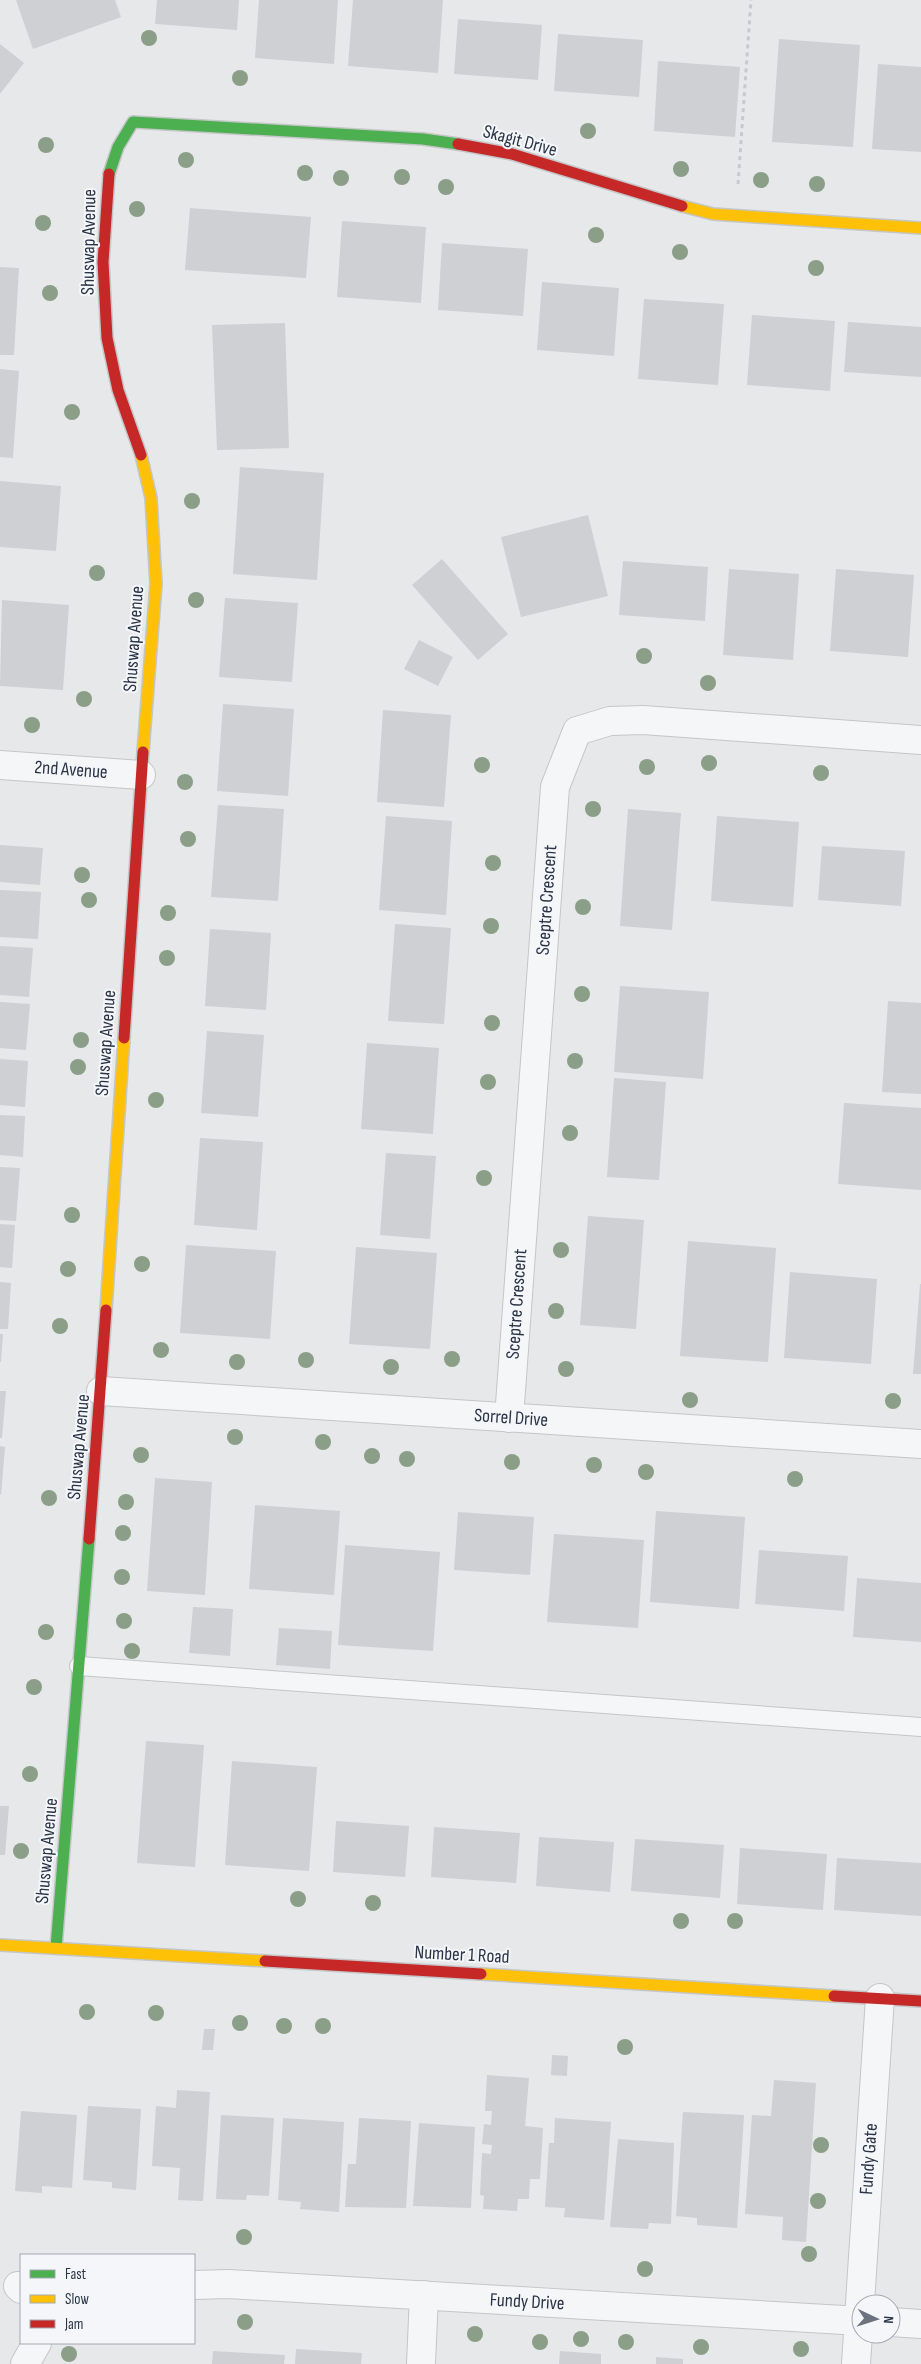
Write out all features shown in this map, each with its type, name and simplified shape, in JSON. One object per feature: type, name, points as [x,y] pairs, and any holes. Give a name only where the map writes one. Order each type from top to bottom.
[{"type":"street","name":"Skagit Drive","points":[[118,147],[133,122],[423,139],[512,154],[658,200],[713,214],[921,228]]},
{"type":"street","name":"Shuswap Avenue","points":[[56,1948],[101,1390],[141,775],[156,584],[155,540],[151,498],[140,452],[118,390],[107,338],[103,262],[108,177],[118,147]]},
{"type":"street","name":"Sceptre Crescent","points":[[509,1418],[555,787],[577,731],[610,721],[643,720],[921,740]]},
{"type":"street","name":"2nd Avenue","points":[[0,765],[141,775]]},
{"type":"street","name":"Sorrel Drive","points":[[101,1390],[921,1444]]},
{"type":"street","name":"Number 1 Road","points":[[0,1945],[921,2001]]},
{"type":"street","name":"Fundy Gate","points":[[862,2294],[880,1998]]},
{"type":"street","name":"Fundy Drive","points":[[195,2285],[228,2284],[851,2320]]},
{"type":"street","points":[[421,2364],[424,2295]]},
{"type":"street","points":[[901,2323],[921,2324]]},
{"type":"street","points":[[25,2364],[36,2344]]},
{"type":"street","name":"Fundy Gate","points":[[856,2364],[858,2344]]},
{"type":"lane","points":[[79,1666],[921,1727]]},
{"type":"path","points":[[737,190],[751,0]]},
{"type":"building","points":[[16,0],[115,0],[121,17],[33,49]]},
{"type":"building","points":[[157,0],[239,0],[237,30],[155,24]]},
{"type":"building","points":[[259,0],[338,0],[334,64],[255,58]]},
{"type":"building","points":[[353,0],[443,0],[438,73],[348,66]]},
{"type":"building","points":[[458,19],[542,25],[538,80],[454,74]]},
{"type":"building","points":[[558,34],[643,40],[639,97],[554,91]]},
{"type":"building","points":[[779,39],[860,45],[853,147],[772,142]]},
{"type":"building","points":[[0,44],[24,63],[0,94]]},
{"type":"building","points":[[658,61],[740,67],[735,137],[654,131]]},
{"type":"building","points":[[878,64],[921,67],[921,152],[872,149]]},
{"type":"building","points":[[190,208],[311,217],[306,278],[185,270]]},
{"type":"building","points":[[342,221],[426,227],[421,303],[337,297]]},
{"type":"building","points":[[442,243],[528,249],[523,316],[438,310]]},
{"type":"building","points":[[0,267],[19,268],[14,355],[0,355]]},
{"type":"building","points":[[542,282],[619,288],[614,356],[537,350]]},
{"type":"building","points":[[644,299],[724,304],[718,385],[638,379]]},
{"type":"building","points":[[752,315],[835,321],[830,391],[747,385]]},
{"type":"building","points":[[848,322],[921,327],[921,377],[844,372]]},
{"type":"building","points":[[285,323],[289,448],[217,450],[212,325]]},
{"type":"building","points":[[0,369],[19,371],[13,458],[0,457]]},
{"type":"building","points":[[240,467],[324,473],[317,580],[233,574]]},
{"type":"building","points":[[0,481],[61,486],[56,551],[0,547]]},
{"type":"building","points":[[588,515],[608,596],[521,617],[501,537]]},
{"type":"building","points":[[442,559],[508,634],[478,660],[412,585]]},
{"type":"building","points":[[623,561],[708,567],[705,621],[619,615]]},
{"type":"building","points":[[729,569],[799,574],[793,660],[723,655]]},
{"type":"building","points":[[836,569],[914,575],[908,657],[830,651]]},
{"type":"building","points":[[225,598],[298,603],[292,682],[219,677]]},
{"type":"building","points":[[2,600],[69,605],[63,690],[0,686]]},
{"type":"building","points":[[419,640],[453,657],[438,686],[404,669]]},
{"type":"building","points":[[223,704],[294,709],[288,796],[217,791]]},
{"type":"building","points":[[383,710],[451,715],[444,807],[377,802]]},
{"type":"building","points":[[218,805],[284,809],[278,901],[211,897]]},
{"type":"building","points":[[628,809],[681,813],[672,930],[620,926]]},
{"type":"building","points":[[386,816],[452,821],[446,915],[379,910]]},
{"type":"building","points":[[717,816],[799,822],[793,907],[711,901]]},
{"type":"building","points":[[0,845],[43,848],[40,885],[0,882]]},
{"type":"building","points":[[822,846],[905,851],[901,906],[818,900]]},
{"type":"building","points":[[0,890],[41,892],[38,939],[0,937]]},
{"type":"building","points":[[395,924],[451,928],[444,1024],[388,1021]]},
{"type":"building","points":[[210,929],[271,933],[266,1010],[205,1006]]},
{"type":"building","points":[[0,946],[33,948],[29,997],[0,995]]},
{"type":"building","points":[[620,986],[709,992],[703,1079],[614,1072]]},
{"type":"building","points":[[888,1001],[921,1003],[921,1094],[882,1092]]},
{"type":"building","points":[[0,1002],[30,1004],[26,1050],[0,1048]]},
{"type":"building","points":[[207,1031],[264,1035],[258,1117],[201,1113]]},
{"type":"building","points":[[367,1043],[439,1048],[433,1134],[361,1129]]},
{"type":"building","points":[[0,1059],[28,1061],[25,1107],[0,1105]]},
{"type":"building","points":[[614,1078],[666,1082],[659,1180],[607,1177]]},
{"type":"building","points":[[844,1103],[921,1108],[921,1190],[838,1184]]},
{"type":"building","points":[[0,1115],[25,1116],[23,1157],[0,1155]]},
{"type":"building","points":[[200,1138],[263,1142],[257,1230],[194,1225]]},
{"type":"building","points":[[386,1153],[436,1156],[430,1239],[380,1235]]},
{"type":"building","points":[[0,1167],[20,1168],[16,1221],[0,1220]]},
{"type":"building","points":[[588,1216],[644,1220],[636,1329],[580,1325]]},
{"type":"building","points":[[0,1224],[15,1225],[12,1268],[0,1267]]},
{"type":"building","points":[[688,1241],[776,1248],[768,1362],[680,1356]]},
{"type":"building","points":[[186,1245],[276,1251],[270,1339],[180,1333]]},
{"type":"building","points":[[356,1247],[437,1253],[430,1349],[349,1344]]},
{"type":"building","points":[[790,1272],[877,1279],[871,1364],[784,1358]]},
{"type":"building","points":[[0,1282],[11,1283],[8,1329],[0,1329]]},
{"type":"building","points":[[920,1284],[921,1374],[913,1374]]},
{"type":"building","points":[[0,1334],[3,1334],[1,1362],[0,1362]]},
{"type":"building","points":[[0,1391],[6,1391],[2,1438],[0,1438]]},
{"type":"building","points":[[0,1446],[5,1447],[1,1495],[0,1494]]},
{"type":"building","points":[[155,1478],[212,1482],[205,1595],[147,1591]]},
{"type":"building","points":[[255,1505],[340,1511],[334,1595],[249,1589]]},
{"type":"building","points":[[656,1511],[745,1517],[739,1609],[650,1602]]},
{"type":"building","points":[[458,1512],[534,1517],[530,1575],[454,1570]]},
{"type":"building","points":[[554,1534],[644,1540],[638,1628],[547,1622]]},
{"type":"building","points":[[345,1545],[440,1552],[433,1651],[338,1645]]},
{"type":"building","points":[[759,1550],[848,1556],[844,1611],[755,1604]]},
{"type":"building","points":[[857,1578],[921,1583],[921,1642],[853,1637]]},
{"type":"building","points":[[193,1607],[233,1609],[230,1656],[189,1653]]},
{"type":"building","points":[[279,1628],[332,1631],[330,1669],[276,1665]]},
{"type":"building","points":[[146,1741],[204,1745],[195,1867],[137,1863]]},
{"type":"building","points":[[232,1761],[317,1767],[309,1871],[225,1865]]},
{"type":"building","points":[[0,1806],[9,1806],[5,1855],[0,1855]]},
{"type":"building","points":[[336,1821],[409,1826],[405,1877],[333,1872]]},
{"type":"building","points":[[434,1827],[520,1833],[516,1883],[431,1877]]},
{"type":"building","points":[[539,1837],[614,1842],[610,1892],[536,1886]]},
{"type":"building","points":[[635,1839],[724,1845],[720,1898],[631,1891]]},
{"type":"building","points":[[740,1848],[827,1854],[823,1910],[737,1904]]},
{"type":"building","points":[[837,1858],[921,1863],[921,1916],[834,1910]]},
{"type":"building","points":[[204,2029],[215,2029],[213,2050],[202,2050]]},
{"type":"building","points":[[552,2055],[568,2056],[567,2076],[551,2075]]},
{"type":"building","points":[[487,2075],[529,2078],[525,2126],[543,2128],[540,2179],[530,2179],[529,2199],[518,2199],[517,2211],[483,2209],[484,2196],[480,2195],[482,2153],[491,2154],[492,2145],[482,2144],[484,2124],[491,2125],[492,2111],[485,2111]]},
{"type":"building","points":[[774,2080],[816,2083],[806,2242],[782,2240],[783,2217],[745,2214],[752,2115],[771,2116]]},
{"type":"building","points":[[177,2090],[210,2092],[203,2201],[178,2200],[180,2168],[152,2166],[156,2106],[176,2108]]},
{"type":"building","points":[[88,2106],[141,2109],[136,2190],[112,2188],[112,2182],[83,2180]]},
{"type":"building","points":[[21,2111],[77,2115],[72,2188],[42,2186],[42,2193],[15,2191]]},
{"type":"building","points":[[683,2112],[744,2115],[737,2228],[697,2225],[697,2218],[676,2216]]},
{"type":"building","points":[[221,2115],[274,2118],[269,2196],[247,2195],[246,2200],[216,2199]]},
{"type":"building","points":[[283,2118],[344,2122],[339,2212],[300,2209],[301,2202],[278,2200]]},
{"type":"building","points":[[359,2118],[411,2121],[406,2208],[345,2207],[348,2164],[356,2164]]},
{"type":"building","points":[[555,2118],[611,2122],[604,2220],[564,2217],[565,2208],[545,2207],[549,2143],[554,2143]]},
{"type":"building","points":[[419,2123],[475,2127],[471,2208],[413,2206]]},
{"type":"building","points":[[618,2139],[674,2143],[671,2224],[649,2223],[648,2229],[610,2227]]},
{"type":"building","points":[[296,2349],[362,2353],[361,2364],[295,2364]]},
{"type":"building","points":[[213,2351],[285,2355],[284,2364],[212,2364]]},
{"type":"building","points":[[560,2351],[601,2354],[601,2364],[559,2364]]},
{"type":"building","points":[[656,2357],[683,2359],[683,2364],[656,2364]]},
{"type":"traffic: fast","points":[[109,174],[118,147],[133,122],[423,139],[458,144]]},
{"type":"traffic: fast","points":[[56,1948],[89,1539]]},
{"type":"traffic: slow","points":[[682,206],[713,214],[921,228]]},
{"type":"traffic: slow","points":[[141,455],[151,498],[156,584],[143,752]]},
{"type":"traffic: slow","points":[[106,1310],[124,1038]]},
{"type":"traffic: slow","points":[[0,1945],[265,1961]]},
{"type":"traffic: slow","points":[[481,1974],[834,1996]]},
{"type":"traffic: jam","points":[[458,144],[512,154],[682,206]]},
{"type":"traffic: jam","points":[[109,174],[103,262],[107,338],[118,390],[141,455]]},
{"type":"traffic: jam","points":[[124,1038],[143,752]]},
{"type":"traffic: jam","points":[[89,1539],[106,1310]]},
{"type":"traffic: jam","points":[[265,1961],[481,1974]]},
{"type":"traffic: jam","points":[[834,1996],[921,2001]]}]
